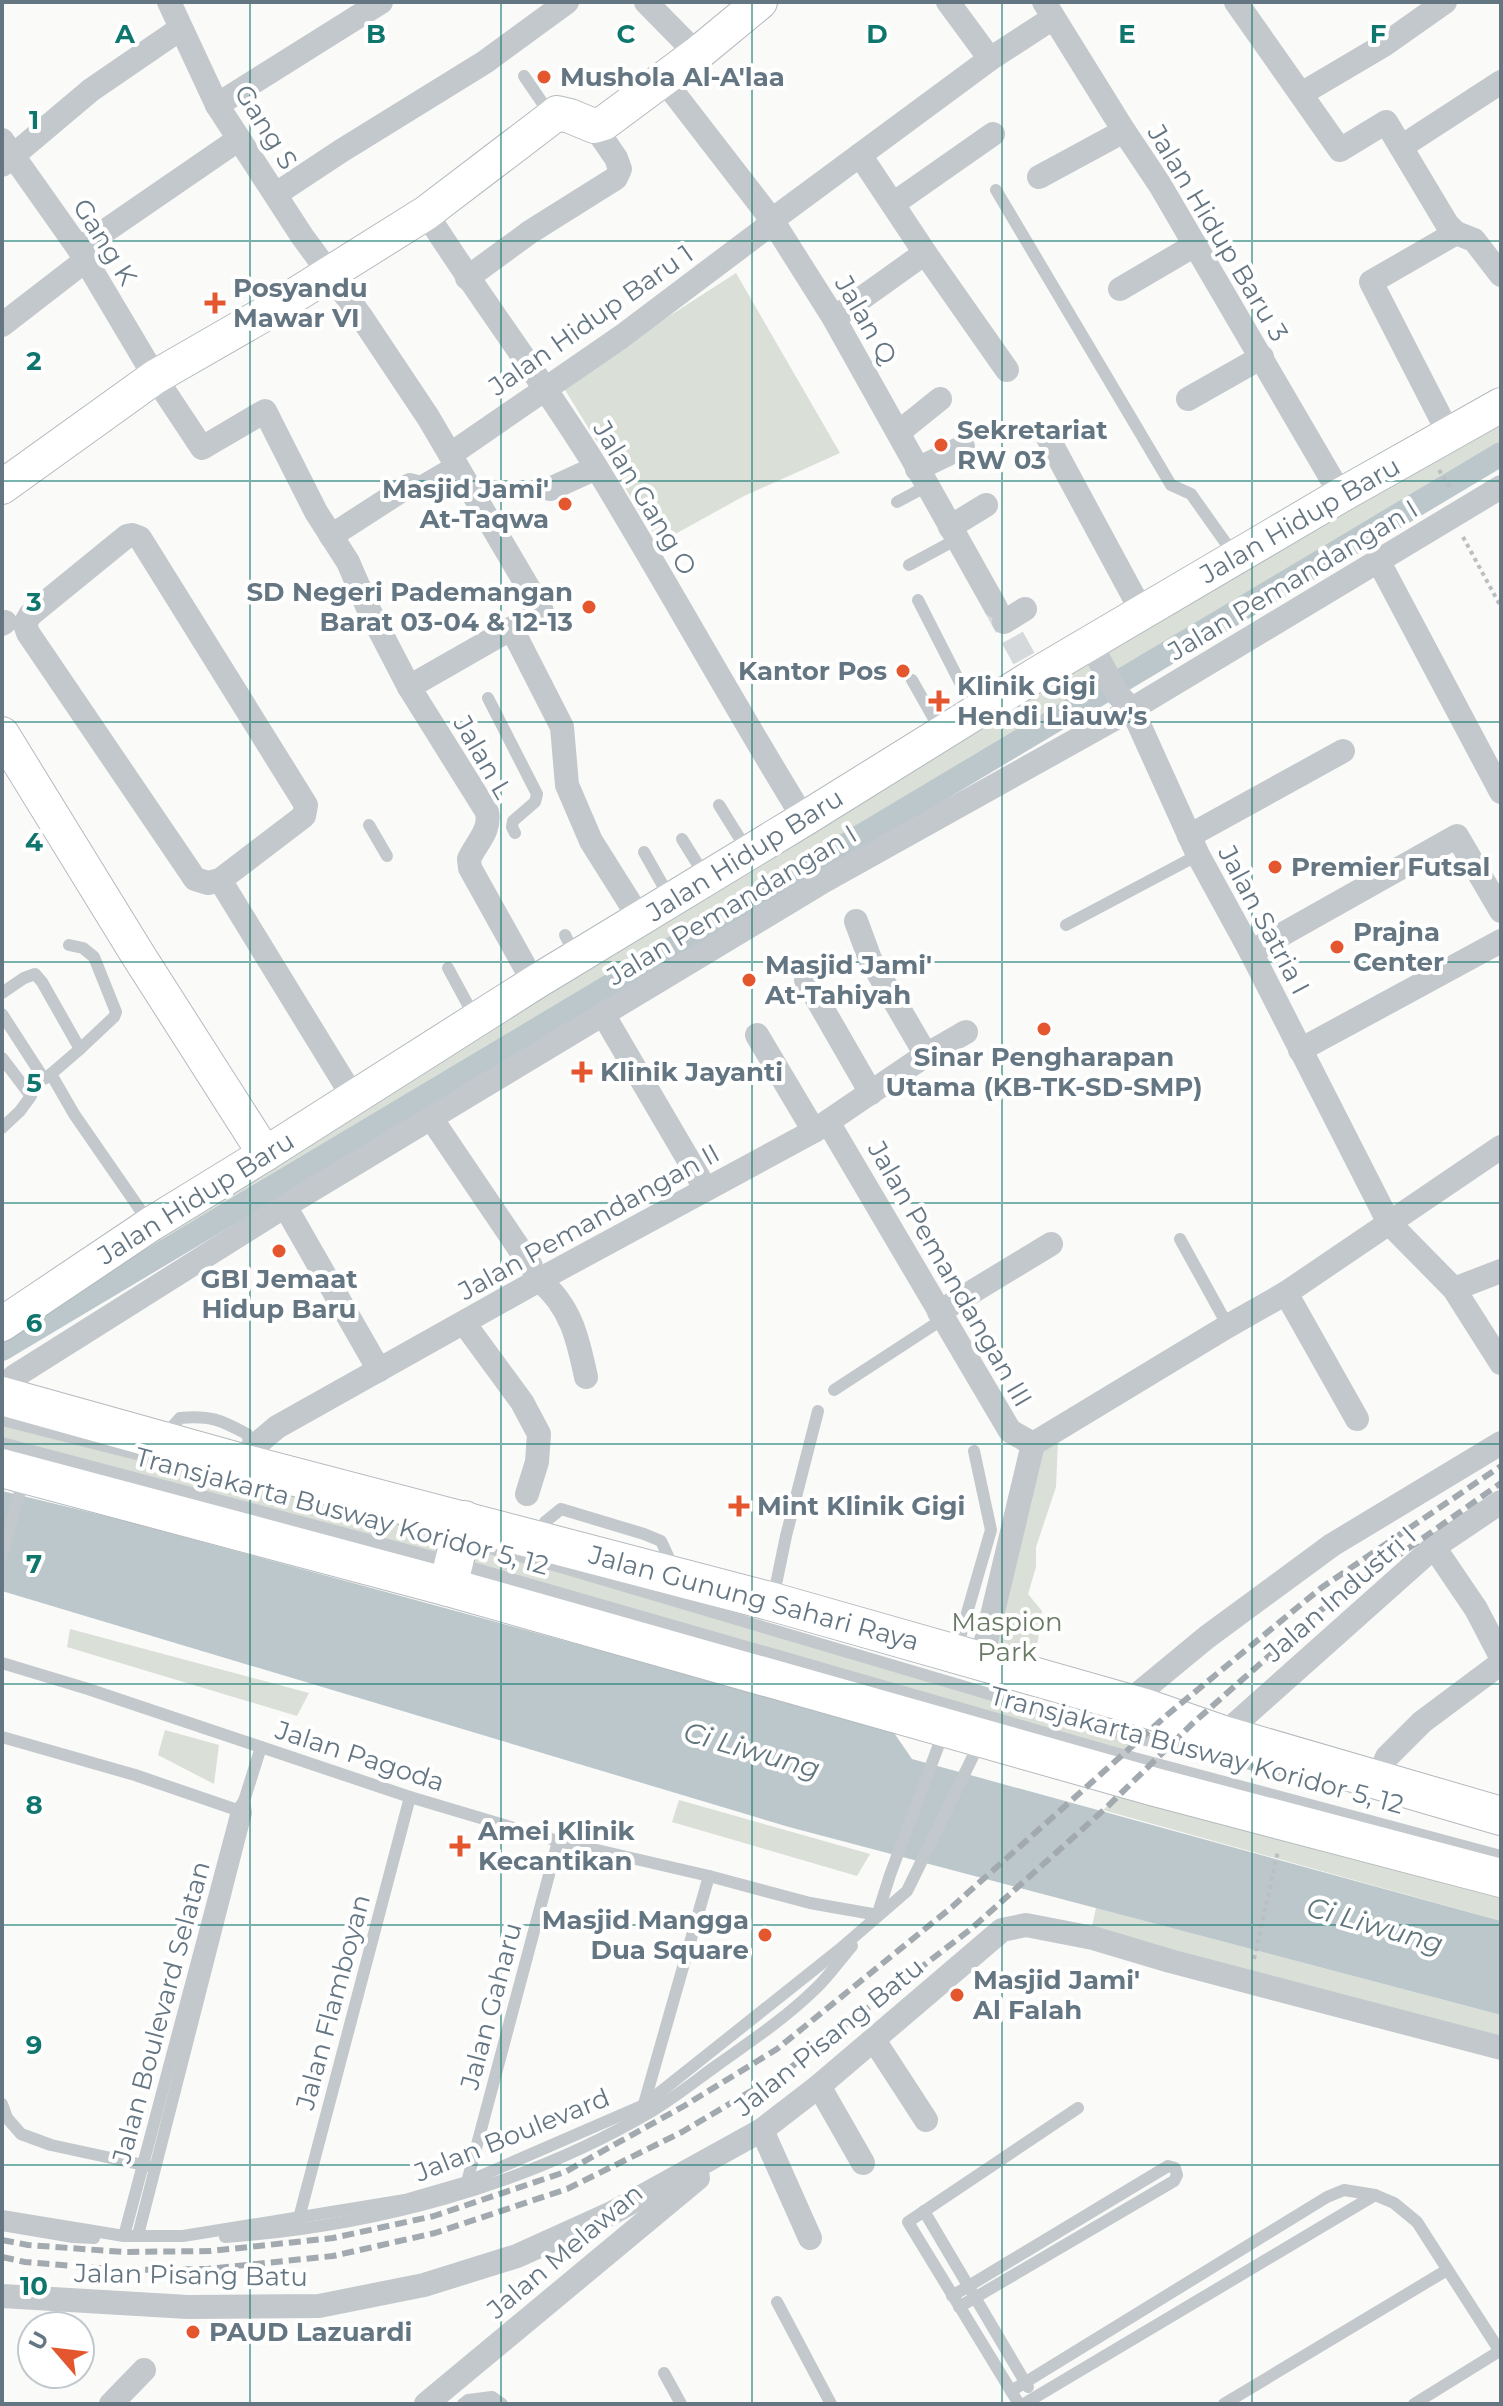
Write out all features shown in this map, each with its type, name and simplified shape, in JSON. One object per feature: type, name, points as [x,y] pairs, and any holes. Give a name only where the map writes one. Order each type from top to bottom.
[{"type":"main road","name":"Jalan Gunung Sahari Raya","points":[[2,1396],[176,1454],[240,1462],[939,1743],[974,1754],[1155,1787],[1501,1878]]},
{"type":"main road","name":"Jalan Gunung Sahari Raya","points":[[16,1479],[453,1549],[536,1539],[773,1602],[1127,1703],[1223,1735],[1501,1816]]},
{"type":"street","name":"Gang S","points":[[169,2],[217,105],[302,236],[331,273]]},
{"type":"street","points":[[217,105],[381,2]]},
{"type":"street","points":[[276,194],[485,62],[567,2]]},
{"type":"street","points":[[646,2],[697,54]]},
{"type":"street","points":[[594,126],[612,117],[697,54],[760,2]]},
{"type":"street","points":[[948,2],[990,59]]},
{"type":"street","points":[[1301,94],[1384,45],[1445,2]]},
{"type":"street","points":[[1239,3],[1340,150],[1386,122],[1447,224],[1456,233],[1474,240],[1501,275]]},
{"type":"street","name":"Jalan Hidup Baru 1","points":[[331,536],[410,485],[421,488],[545,388],[621,337],[772,220],[990,59],[1048,10]]},
{"type":"street","name":"Jalan Hidup Baru 3","points":[[1048,10],[1160,185],[1341,495]]},
{"type":"street","points":[[5,154],[180,29]]},
{"type":"street","name":"Jalan Q","points":[[663,79],[772,220],[834,318],[999,614],[1025,609]]},
{"type":"street","points":[[1401,147],[1501,82]]},
{"type":"street","points":[[2,487],[155,377],[268,312],[426,213],[557,113],[594,126],[616,158],[620,169],[616,178],[530,232],[467,278]]},
{"type":"street","points":[[1039,177],[1124,131]]},
{"type":"street","points":[[893,204],[993,134]]},
{"type":"street","points":[[2,325],[83,254],[239,139]]},
{"type":"street","name":"Gang K","points":[[5,154],[83,254],[155,377]]},
{"type":"street","points":[[860,155],[1007,370]]},
{"type":"street","name":"Jalan Gang O","points":[[426,213],[596,468],[804,819]]},
{"type":"street","points":[[1445,436],[1371,282],[1456,233]]},
{"type":"street","points":[[1120,289],[1195,245]]},
{"type":"street","points":[[834,318],[925,253]]},
{"type":"street","points":[[155,377],[202,448],[265,411],[316,512],[348,562],[409,687],[512,629],[542,611],[454,461],[331,273]]},
{"type":"street","points":[[1188,399],[1262,357]]},
{"type":"street","points":[[899,432],[940,399]]},
{"type":"street","name":"Jalan Hidup Baru","points":[[2,1324],[151,1224],[534,983],[571,946],[640,919],[975,712],[1031,670],[1091,645],[1235,557],[1501,405]]},
{"type":"street","points":[[1046,434],[1142,612]]},
{"type":"street","points":[[922,478],[963,447]]},
{"type":"street","points":[[550,489],[596,468]]},
{"type":"street","name":"Jalan Pemandangan I","points":[[2,1387],[285,1206],[824,881],[1125,702],[1379,562],[1501,487]]},
{"type":"street","points":[[953,533],[986,505]]},
{"type":"street","points":[[127,536],[140,538],[306,805],[304,816],[220,880],[208,883],[195,879],[28,633],[25,624],[30,615],[127,536]]},
{"type":"street","points":[[1379,562],[1501,792]]},
{"type":"street","points":[[512,629],[562,727],[567,785],[591,841],[640,919]]},
{"type":"street","name":"Jalan Satria I","points":[[1091,645],[1125,702],[1193,845],[1389,1223],[1454,1289],[1501,1363]]},
{"type":"street","name":"Jalan L","points":[[409,687],[487,812],[487,829],[469,859],[470,868],[534,983]]},
{"type":"street","points":[[2,734],[265,1154]]},
{"type":"street","points":[[1193,845],[1343,751]]},
{"type":"street","points":[[1251,952],[1457,836],[1501,911]]},
{"type":"street","points":[[220,880],[353,1097]]},
{"type":"street","points":[[856,921],[870,959],[926,1055]]},
{"type":"street","points":[[1300,1050],[1501,941]]},
{"type":"street","points":[[806,980],[871,1093]]},
{"type":"street","points":[[603,1014],[705,1188]]},
{"type":"street","name":"Jalan Pemandangan II","points":[[240,1462],[277,1427],[464,1323],[535,1273],[821,1126],[926,1055],[966,1032]]},
{"type":"street","name":"Jalan Pemandangan III","points":[[757,1035],[821,1126],[941,1315],[1010,1431],[1033,1444]]},
{"type":"street","points":[[431,1118],[576,1330],[586,1377]]},
{"type":"street","points":[[1389,1223],[1501,1147]]},
{"type":"street","points":[[285,1206],[379,1370]]},
{"type":"street","name":"Jalan Pemandangan III","points":[[968,1658],[1033,1444],[1286,1293],[1389,1223]]},
{"type":"street","points":[[941,1315],[1051,1244]]},
{"type":"street","points":[[1454,1289],[1501,1271]]},
{"type":"street","points":[[1286,1293],[1357,1419]]},
{"type":"street","points":[[464,1323],[522,1402],[539,1434],[537,1462],[527,1494]]},
{"type":"street","points":[[1127,1703],[1207,1637],[1332,1545],[1501,1443]]},
{"type":"street","name":"Jalan Industri I","points":[[1223,1735],[1434,1547],[1501,1502]]},
{"type":"street","points":[[1377,1780],[1387,1757],[1422,1722],[1501,1660],[1476,1609],[1434,1547]]},
{"type":"street","name":"Jalan Pisang Batu","points":[[2,2296],[188,2307],[319,2306],[424,2285],[517,2256],[612,2213],[752,2136],[819,2086],[1002,1930],[1026,1925],[1093,1938],[1501,2048]]},
{"type":"street","points":[[874,2040],[926,2120]]},
{"type":"street","points":[[819,2086],[863,2163]]},
{"type":"street","points":[[752,2136],[810,2238]]},
{"type":"street","name":"Jalan Melawan","points":[[426,2404],[752,2136]]},
{"type":"street","points":[[111,2404],[144,2370]]},
{"type":"lane","points":[[524,76],[552,117]]},
{"type":"lane","points":[[996,190],[1171,485],[1191,494],[1235,557]]},
{"type":"lane","points":[[1416,393],[1445,436]]},
{"type":"lane","points":[[897,502],[922,478]]},
{"type":"lane","points":[[909,565],[953,533]]},
{"type":"lane","points":[[918,600],[975,712]]},
{"type":"lane","points":[[912,680],[942,733]]},
{"type":"lane","points":[[488,698],[537,794],[535,802],[513,821],[515,833]]},
{"type":"lane","points":[[719,805],[749,853]]},
{"type":"lane","points":[[369,825],[387,856]]},
{"type":"lane","points":[[682,839],[707,878]]},
{"type":"lane","points":[[1066,925],[1193,845]]},
{"type":"lane","points":[[644,852],[671,900]]},
{"type":"lane","points":[[2,1128],[48,1076],[116,1012],[94,957],[83,948],[69,945]]},
{"type":"lane","points":[[448,968],[476,1019]]},
{"type":"lane","points":[[2,993],[35,974],[80,1049]]},
{"type":"lane","points":[[2,1014],[151,1224]]},
{"type":"lane","points":[[2,1058],[31,1096]]},
{"type":"lane","points":[[1180,1239],[1228,1326]]},
{"type":"lane","points":[[834,1390],[941,1315]]},
{"type":"lane","points":[[773,1602],[786,1536],[818,1411]]},
{"type":"lane","name":"Transjakarta Busway Koridor 5, 12","points":[[2,1420],[176,1454]]},
{"type":"lane","name":"Transjakarta Busway Koridor 5, 12","points":[[2,1443],[453,1549],[564,1568],[1141,1739],[1296,1775]]},
{"type":"lane","points":[[968,1658],[991,1530],[974,1451]]},
{"type":"lane","points":[[2,1555],[16,1479]]},
{"type":"lane","name":"Transjakarta Busway Koridor 5, 12","points":[[453,1549],[1108,1751],[1501,1856]]},
{"type":"lane","name":"Jalan Pagoda","points":[[2,1663],[410,1797],[558,1841],[810,1903],[878,1915]]},
{"type":"lane","points":[[2,1737],[243,1808]]},
{"type":"lane","points":[[2,2225],[73,2237],[179,2240],[335,2224],[436,2202],[503,2180],[576,2150],[652,2111],[813,1992],[878,1915],[939,1743]]},
{"type":"lane","name":"Jalan Boulevard Selatan","points":[[131,2235],[261,1747]]},
{"type":"lane","name":"Jalan Boulevard","points":[[2,2216],[131,2235],[183,2236],[405,2200],[467,2182],[644,2105],[840,1949],[907,1891],[974,1754]]},
{"type":"lane","name":"Jalan Flamboyan","points":[[299,2218],[410,1797]]},
{"type":"lane","name":"Jalan Gaharu","points":[[467,2182],[558,1841]]},
{"type":"lane","points":[[644,2105],[709,1876]]},
{"type":"lane","points":[[2,2104],[7,2118],[21,2134],[51,2145],[149,2166]]},
{"type":"lane","points":[[1029,2402],[1011,2391],[908,2222],[1078,2108]]},
{"type":"lane","points":[[956,2302],[971,2292],[1168,2166],[1175,2168],[1177,2175],[1174,2181],[971,2292]]},
{"type":"lane","points":[[1011,2391],[1327,2197],[1344,2190],[1375,2195],[1394,2203],[1417,2222],[1500,2352],[1414,2404]]},
{"type":"lane","points":[[1029,2402],[1375,2195]]},
{"type":"lane","points":[[924,2211],[1026,2383],[1029,2402]]},
{"type":"lane","points":[[1224,2404],[1447,2270]]},
{"type":"lane","points":[[777,2302],[831,2404]]},
{"type":"lane","points":[[664,2373],[681,2404]]},
{"type":"lane","points":[[463,2404],[468,2400],[492,2397],[502,2404]]},
{"type":"path","points":[[1452,517],[1501,607]]},
{"type":"path","points":[[1255,1956],[1277,1854]]},
{"type":"green space","points":[[736,273],[840,453],[744,496],[659,543],[562,385]]},
{"type":"green space","points":[[1501,404],[1501,454],[2,1350],[2,1324]]},
{"type":"green space","points":[[2,1420],[280,1490],[1141,1739],[1123,1755],[2,1443]]},
{"type":"green space","name":"Maspion Park","points":[[1058,1440],[1056,1487],[1036,1547],[1036,1567],[1028,1594],[1042,1611],[1033,1676],[969,1658],[1026,1449]]},
{"type":"green space","points":[[70,1629],[309,1693],[297,1716],[67,1647]]},
{"type":"green space","points":[[165,1730],[219,1745],[214,1784],[158,1755]]},
{"type":"green space","points":[[1134,1781],[1501,1878],[1501,1921],[1103,1810]]},
{"type":"green space","points":[[679,1800],[870,1854],[857,1876],[672,1822]]},
{"type":"green space","points":[[1096,1908],[1501,2015],[1501,2042],[1091,1931]]},
{"type":"water","name":"Ci Liwung","points":[[2,1491],[118,1519],[892,1730],[912,1759],[1501,1921],[1501,2015],[789,1827],[2,1591]]},
{"type":"waterway","points":[[2,1349],[1501,454]]},
{"type":"tunnel","points":[[995,606],[1027,664]]},
{"type":"railway","points":[[2,2240],[28,2245],[124,2252],[211,2251],[333,2238],[434,2216],[565,2172],[684,2106],[777,2049],[952,1907],[1167,1715],[1321,1588],[1501,1466]]},
{"type":"railway","points":[[2,2257],[25,2262],[122,2270],[207,2269],[333,2256],[435,2233],[567,2189],[682,2132],[790,2068],[971,1929],[1107,1807],[1192,1724],[1321,1610],[1501,1483]]},
{"type":"place","name":"Mushola Al-A'laa","points":[[544,77]]},
{"type":"place","name":"Posyandu Mawar VI","points":[[215,303]]},
{"type":"place","name":"Sekretariat RW 03","points":[[941,445]]},
{"type":"place","name":"Masjid Jami' At-Taqwa","points":[[565,504]]},
{"type":"place","name":"SD Negeri Pademangan Barat 03-04 & 12-13","points":[[589,607]]},
{"type":"place","name":"Kantor Pos","points":[[903,671]]},
{"type":"place","name":"Klinik Gigi Hendi Liauw's","points":[[939,701]]},
{"type":"place","name":"Premier Futsal","points":[[1275,867]]},
{"type":"place","name":"Prajna Center","points":[[1337,947]]},
{"type":"place","name":"Masjid Jami' At-Tahiyah","points":[[749,980]]},
{"type":"place","name":"Sinar Pengharapan Utama (KB-TK-SD-SMP)","points":[[1044,1029]]},
{"type":"place","name":"Klinik Jayanti","points":[[582,1072]]},
{"type":"place","name":"GBI Jemaat Hidup Baru","points":[[279,1251]]},
{"type":"place","name":"Mint Klinik Gigi","points":[[739,1506]]},
{"type":"place","name":"Amei Klinik Kecantikan","points":[[460,1846]]},
{"type":"place","name":"Masjid Mangga Dua Square","points":[[765,1935]]},
{"type":"place","name":"Masjid Jami' Al Falah","points":[[957,1995]]},
{"type":"place","name":"PAUD Lazuardi","points":[[193,2332]]}]
